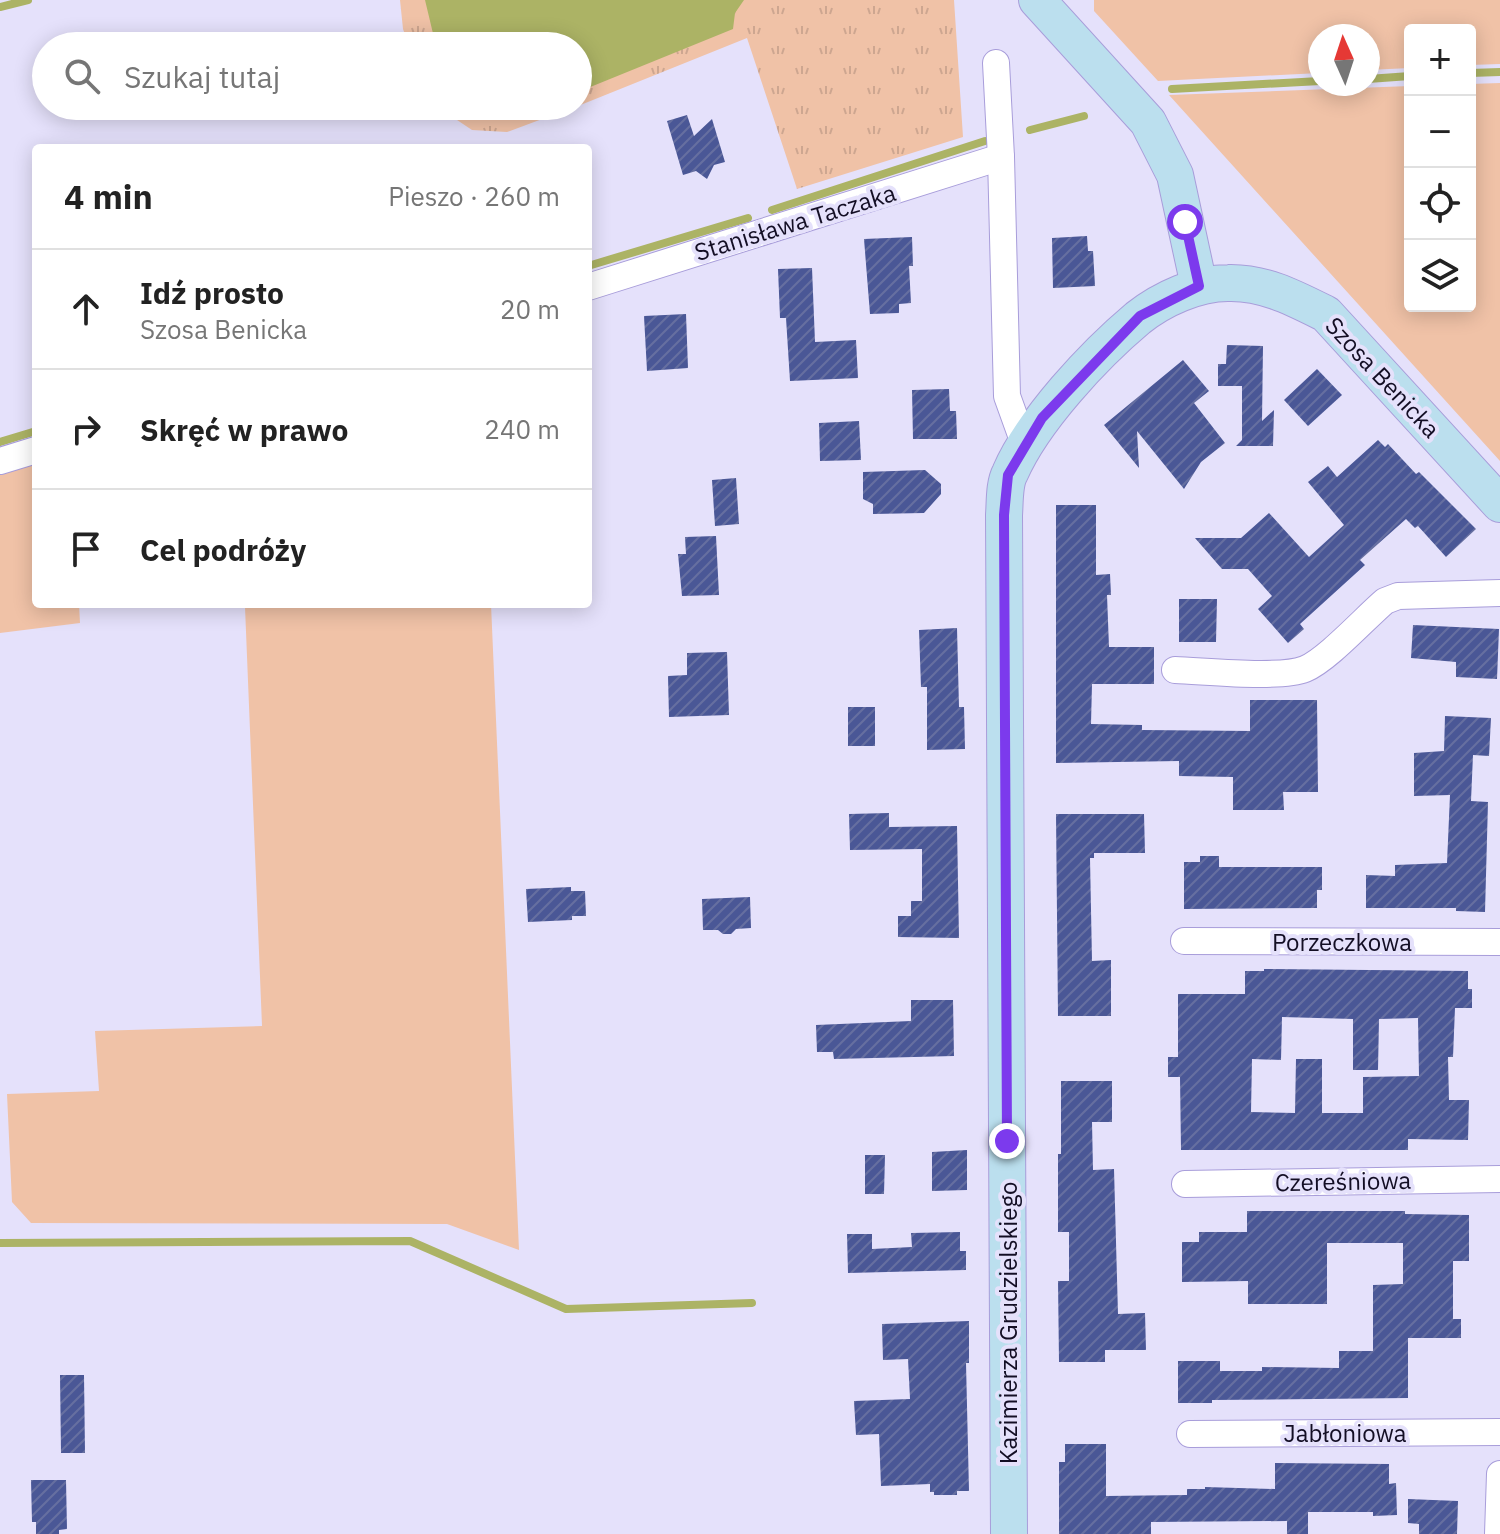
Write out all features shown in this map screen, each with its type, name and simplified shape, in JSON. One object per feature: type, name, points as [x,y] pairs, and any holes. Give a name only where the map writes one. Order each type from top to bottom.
[{"type":"street","points":[[1037,0],[1148,122],[1175,175],[1199,286]]},
{"type":"street","points":[[996,63],[1007,396],[1025,446]]},
{"type":"street","name":"Stanisława Taczaka","points":[[592,286],[1001,157]]},
{"type":"street","name":"Szosa Benicka","points":[[1199,286],[1227,282],[1259,285],[1289,295],[1326,314],[1500,503]]},
{"type":"street","name":"Kazimierza Grudzielskiego","points":[[1009,1534],[1004,515],[1008,475],[1042,418],[1140,316],[1199,286]]},
{"type":"street","points":[[0,461],[32,451]]},
{"type":"street","points":[[1175,670],[1286,674],[1305,669],[1321,660],[1385,601],[1398,596],[1500,593]]},
{"type":"street","name":"Porzeczkowa","points":[[1184,941],[1500,942]]},
{"type":"street","name":"Czereśniowa","points":[[1185,1184],[1500,1179]]},
{"type":"street","name":"Jabłoniowa","points":[[1190,1434],[1500,1432]]},
{"type":"street","points":[[1498,1534],[1500,1474]]},
{"type":"green space","points":[[400,0],[954,0],[963,137],[797,189],[747,38],[592,100],[592,32],[404,32]]},
{"type":"green space","points":[[1094,0],[1500,0],[1500,64],[1476,65],[1476,24],[1404,24],[1404,68],[1380,69],[1380,24],[1308,24],[1308,74],[1158,81],[1094,11]]},
{"type":"green space","points":[[1500,83],[1500,461],[1169,95],[1308,90],[1308,96],[1380,96],[1380,87],[1404,86],[1404,312],[1476,312],[1476,84]]},
{"type":"green space","points":[[457,120],[539,120],[507,132],[472,130]]},
{"type":"green space","points":[[32,461],[32,608],[79,608],[80,623],[0,633],[0,470]]},
{"type":"green space","points":[[245,608],[491,608],[519,1250],[447,1224],[31,1223],[12,1202],[7,1094],[99,1091],[95,1031],[262,1026]]},
{"type":"shaded area","points":[[425,0],[744,0],[735,13],[733,29],[592,86],[592,32],[433,32]]},
{"type":"building","points":[[687,115],[694,136],[712,119],[725,162],[714,165],[707,179],[696,171],[683,175],[667,121]]},
{"type":"building","points":[[1087,236],[1088,251],[1093,251],[1095,286],[1053,288],[1052,238]]},
{"type":"building","points":[[912,237],[913,266],[909,266],[911,303],[899,304],[899,313],[870,314],[864,239]]},
{"type":"building","points":[[812,268],[815,342],[856,340],[858,378],[790,381],[786,318],[780,318],[778,269]]},
{"type":"building","points":[[686,314],[688,368],[647,371],[644,316]]},
{"type":"building","points":[[1227,345],[1263,346],[1262,421],[1274,410],[1273,446],[1236,446],[1242,440],[1242,386],[1218,386],[1218,364],[1226,364]]},
{"type":"building","points":[[1183,360],[1209,391],[1194,403],[1225,443],[1201,462],[1184,489],[1137,431],[1139,468],[1104,425]]},
{"type":"building","points":[[1317,369],[1342,395],[1308,426],[1284,400]]},
{"type":"building","points":[[949,389],[950,411],[956,411],[957,439],[913,439],[912,390]]},
{"type":"building","points":[[859,421],[861,460],[820,461],[819,423]]},
{"type":"building","points":[[1378,440],[1385,447],[1388,444],[1416,474],[1419,472],[1476,529],[1446,557],[1418,526],[1415,528],[1406,519],[1360,560],[1365,565],[1300,624],[1304,629],[1288,643],[1258,609],[1272,596],[1248,569],[1222,569],[1195,538],[1241,538],[1269,513],[1309,557],[1344,525],[1308,482],[1328,466],[1337,477]]},
{"type":"building","points":[[925,470],[941,484],[941,494],[924,513],[873,514],[873,504],[863,499],[863,472]]},
{"type":"building","points":[[736,478],[739,524],[715,526],[712,480]]},
{"type":"building","points":[[1056,505],[1096,505],[1096,575],[1110,574],[1111,595],[1107,595],[1109,647],[1154,647],[1154,684],[1092,684],[1091,724],[1142,725],[1142,730],[1250,731],[1250,700],[1317,700],[1318,792],[1283,792],[1284,810],[1233,810],[1233,777],[1179,776],[1179,761],[1056,763]]},
{"type":"building","points":[[716,536],[719,595],[682,596],[678,554],[686,554],[685,537]]},
{"type":"building","points":[[1179,599],[1217,599],[1216,642],[1179,642]]},
{"type":"building","points":[[1413,625],[1499,629],[1497,679],[1456,677],[1456,662],[1411,658]]},
{"type":"building","points":[[957,628],[959,707],[964,707],[965,749],[927,750],[927,687],[921,687],[919,630]]},
{"type":"building","points":[[727,652],[729,715],[669,717],[668,676],[687,675],[687,653]]},
{"type":"building","points":[[848,707],[875,707],[875,746],[848,746]]},
{"type":"building","points":[[1445,716],[1491,718],[1489,756],[1473,755],[1471,801],[1488,802],[1485,912],[1456,911],[1456,908],[1366,908],[1366,875],[1395,876],[1395,865],[1447,863],[1450,795],[1414,796],[1414,753],[1444,751]]},
{"type":"building","points":[[889,813],[889,827],[957,826],[959,938],[898,937],[898,916],[911,916],[911,901],[922,901],[922,849],[850,850],[849,814]]},
{"type":"building","points":[[1056,814],[1144,814],[1145,853],[1094,853],[1094,858],[1090,858],[1092,961],[1111,960],[1111,1016],[1058,1016]]},
{"type":"building","points":[[1200,856],[1219,856],[1219,867],[1322,867],[1322,890],[1317,890],[1317,908],[1184,909],[1184,862],[1200,862]]},
{"type":"building","points":[[571,887],[571,891],[585,891],[586,916],[572,916],[572,920],[528,922],[526,889]]},
{"type":"building","points":[[750,897],[751,928],[736,929],[731,934],[703,930],[702,899]]},
{"type":"building","points":[[1245,971],[1468,971],[1472,1008],[1455,1008],[1453,1057],[1448,1057],[1449,1100],[1469,1100],[1468,1140],[1408,1139],[1408,1150],[1181,1150],[1180,1077],[1168,1077],[1168,1057],[1178,1057],[1178,994],[1245,994]],"holes":[[[1282,1017],[1353,1019],[1353,1070],[1378,1070],[1379,1019],[1418,1018],[1419,1076],[1363,1077],[1363,1113],[1322,1113],[1322,1059],[1296,1059],[1295,1113],[1251,1112],[1252,1059],[1281,1060]]]},
{"type":"building","points":[[911,1000],[953,1000],[954,1056],[834,1059],[833,1052],[817,1052],[816,1025],[911,1021]]},
{"type":"building","points":[[1061,1081],[1112,1081],[1112,1122],[1092,1122],[1093,1170],[1114,1169],[1118,1314],[1145,1313],[1146,1350],[1105,1350],[1105,1362],[1059,1362],[1058,1281],[1069,1281],[1069,1232],[1058,1232]]},
{"type":"building","points":[[967,1150],[967,1190],[932,1191],[932,1152]]},
{"type":"building","points":[[865,1155],[885,1155],[884,1194],[865,1194]]},
{"type":"building","points":[[1247,1211],[1405,1211],[1405,1214],[1469,1215],[1469,1261],[1453,1261],[1453,1319],[1461,1319],[1461,1338],[1408,1338],[1408,1398],[1178,1403],[1178,1361],[1220,1361],[1220,1371],[1262,1371],[1262,1367],[1339,1368],[1339,1351],[1373,1351],[1373,1285],[1403,1284],[1403,1243],[1327,1243],[1327,1304],[1248,1304],[1248,1281],[1182,1282],[1182,1242],[1199,1242],[1199,1232],[1247,1232]]},
{"type":"building","points":[[960,1232],[960,1251],[966,1251],[966,1270],[848,1273],[847,1234],[872,1234],[872,1249],[912,1247],[911,1233]]},
{"type":"building","points":[[969,1321],[969,1363],[966,1363],[969,1491],[957,1491],[957,1495],[934,1495],[930,1492],[930,1484],[881,1486],[879,1434],[856,1435],[854,1401],[910,1399],[908,1359],[883,1360],[882,1324]]},
{"type":"building","points":[[60,1375],[84,1375],[85,1453],[61,1453]]},
{"type":"building","points":[[1065,1444],[1106,1444],[1106,1496],[1187,1495],[1187,1489],[1205,1487],[1275,1489],[1275,1463],[1389,1464],[1389,1484],[1396,1483],[1397,1515],[1308,1512],[1308,1534],[1287,1534],[1287,1521],[1151,1522],[1151,1534],[1059,1534],[1059,1462],[1065,1462]]},
{"type":"building","points":[[31,1480],[66,1480],[67,1529],[59,1530],[59,1534],[36,1534],[36,1522],[32,1522]]},
{"type":"building","points":[[1408,1499],[1458,1501],[1457,1534],[1419,1534],[1419,1524],[1408,1523]]},
{"type":"waterway","points":[[0,7],[28,0]]},
{"type":"waterway","points":[[1476,73],[1500,72]]},
{"type":"waterway","points":[[1380,78],[1404,76]]},
{"type":"waterway","points":[[1172,89],[1308,82]]},
{"type":"waterway","points":[[1030,130],[1084,116]]},
{"type":"waterway","points":[[772,210],[985,141]]},
{"type":"waterway","points":[[592,265],[748,218]]},
{"type":"waterway","points":[[0,442],[32,432]]},
{"type":"waterway","points":[[0,1243],[410,1241],[566,1309],[752,1303]]},
{"type":"route","points":[[1007,1141],[1004,515],[1008,475],[1042,418],[1107,348],[1140,316],[1199,286],[1185,222]]}]
